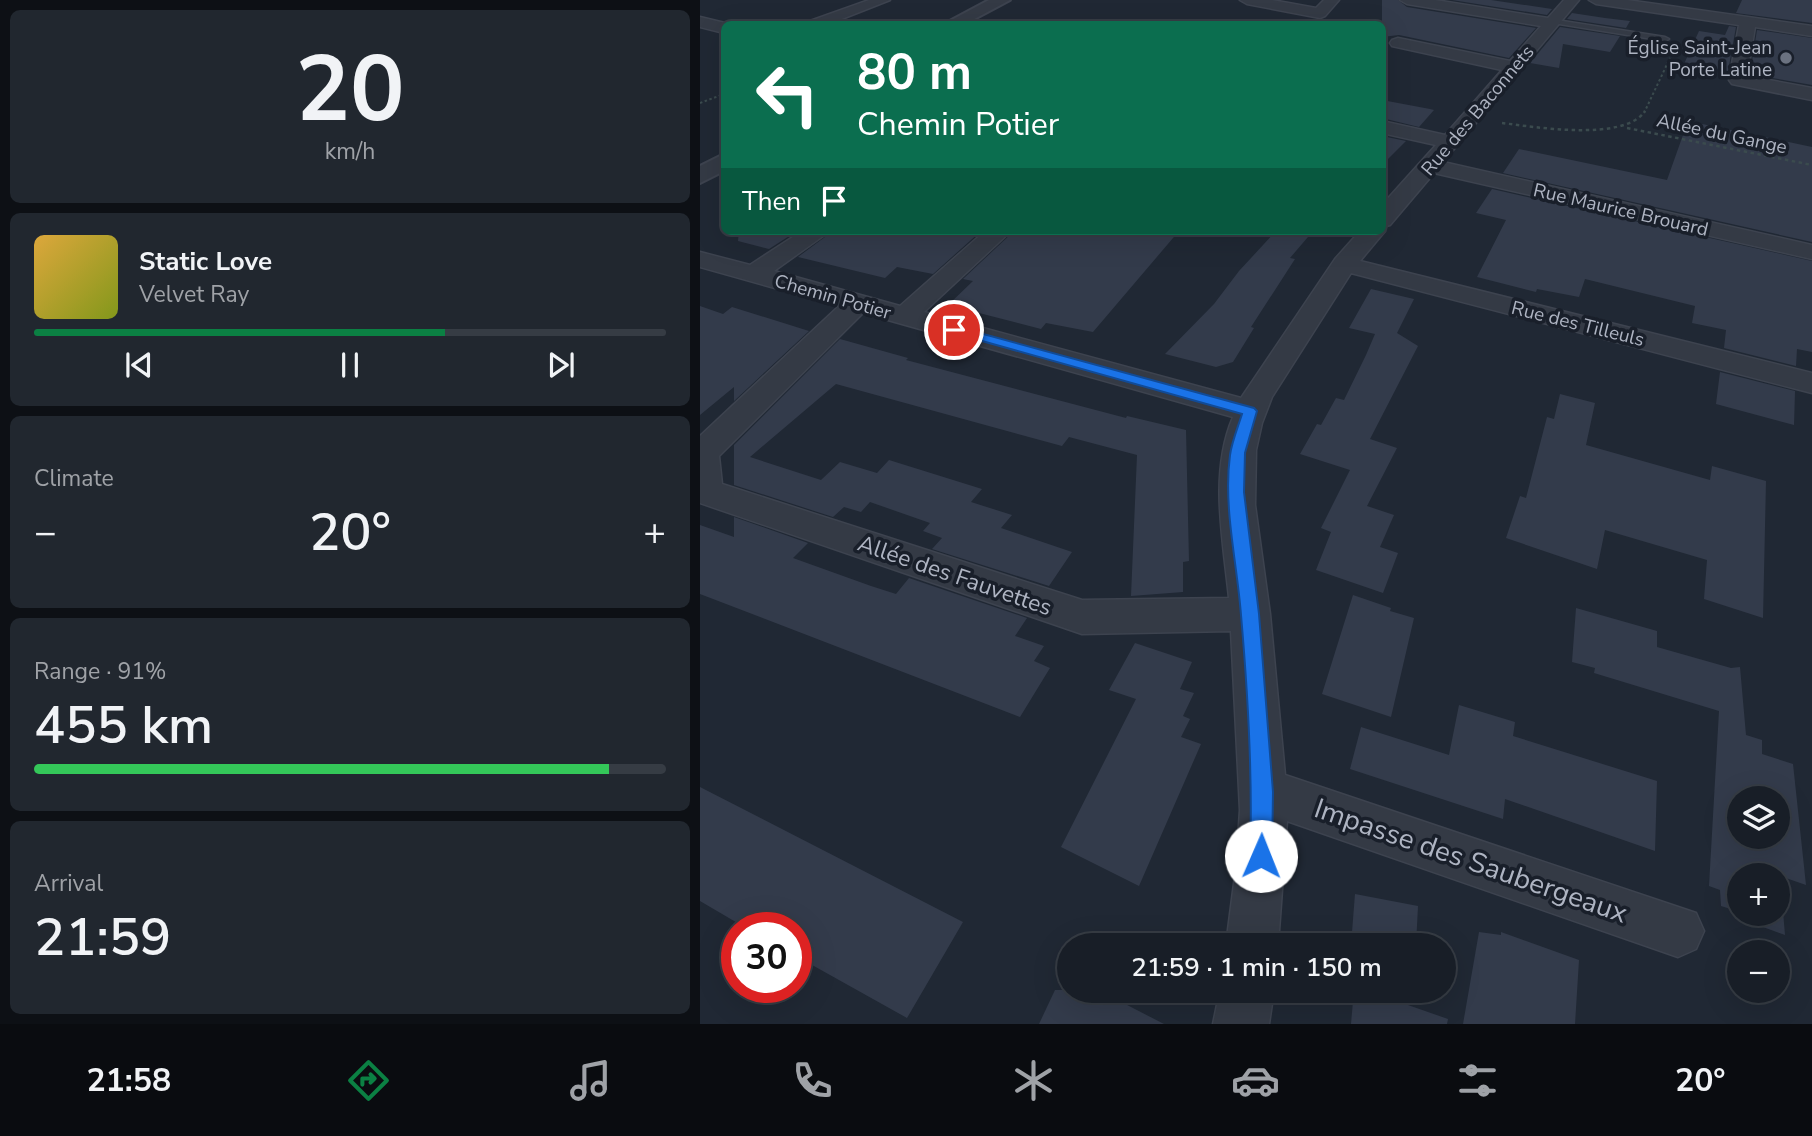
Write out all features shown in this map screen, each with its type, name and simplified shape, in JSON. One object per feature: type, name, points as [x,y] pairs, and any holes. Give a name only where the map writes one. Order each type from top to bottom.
[{"type":"street","points":[[824,21],[883,0]]},
{"type":"street","points":[[959,21],[1002,0]]},
{"type":"street","points":[[1247,0],[1320,13],[1332,0]]},
{"type":"street","points":[[1407,0],[1553,22]]},
{"type":"street","name":"Rue des Baconnets","points":[[1391,197],[1430,166],[1572,0]]},
{"type":"street","points":[[1596,0],[1664,4],[1812,31]]},
{"type":"street","points":[[1748,21],[1738,80],[1812,93]]},
{"type":"street","points":[[700,22],[721,27]]},
{"type":"street","points":[[1398,43],[1513,67]]},
{"type":"street","points":[[1386,128],[1451,142]]},
{"type":"street","points":[[700,176],[721,163]]},
{"type":"street","name":"Rue Maurice Brouard","points":[[1430,166],[1812,251]]},
{"type":"street","points":[[753,274],[812,235]]},
{"type":"street","points":[[904,316],[995,235]]},
{"type":"street","points":[[1254,933],[1261,877],[1263,792],[1250,614],[1236,492],[1238,453],[1250,411],[1344,264],[1369,235]]},
{"type":"street","name":"Chemin Potier","points":[[700,259],[1250,411]]},
{"type":"street","name":"Rue des Tilleuls","points":[[1344,264],[1812,383]]},
{"type":"street","name":"Allée des Fauvettes","points":[[858,302],[701,453],[706,492],[1082,617],[1250,614]]},
{"type":"street","name":"Impasse des Saubergeaux","points":[[1263,792],[1308,804],[1678,931]]},
{"type":"street","points":[[1241,1024],[1245,1003]]},
{"type":"lane","points":[[1553,22],[1665,39]]},
{"type":"path","points":[[1626,128],[1640,118],[1672,53]]},
{"type":"path","points":[[700,103],[721,95]]},
{"type":"path","name":"Allée du Gange","points":[[1471,115],[1530,127],[1626,128],[1812,165]]},
{"type":"building","points":[[1382,0],[1398,0],[1407,7],[1536,28],[1509,58],[1399,35],[1386,37],[1386,21],[1382,21]]},
{"type":"building","points":[[1452,0],[1491,0],[1552,9],[1547,15]]},
{"type":"building","points":[[1742,0],[1812,0],[1812,23],[1736,13]]},
{"type":"building","points":[[1572,13],[1630,21],[1626,28],[1567,19]]},
{"type":"building","points":[[1729,26],[1736,27],[1728,71],[1684,64],[1699,31],[1725,35]]},
{"type":"building","points":[[1560,27],[1620,36],[1610,52],[1563,44],[1559,68],[1530,63]]},
{"type":"building","name":"Église Saint-Jean Porte Latine","points":[[1757,30],[1812,38],[1812,85],[1750,74]]},
{"type":"building","points":[[1386,101],[1434,110],[1419,127],[1386,119]]},
{"type":"building","points":[[1688,121],[1812,147],[1812,242],[1503,173],[1519,149],[1667,180]]},
{"type":"building","points":[[1386,137],[1406,141],[1386,161]]},
{"type":"building","points":[[1492,189],[1812,261],[1812,352],[1797,349],[1796,366],[1724,348],[1726,330],[1692,323],[1695,306],[1585,279],[1579,297],[1537,289],[1536,292],[1477,277],[1506,220],[1476,213]]},
{"type":"building","points":[[739,235],[791,235],[769,249],[738,241]]},
{"type":"building","points":[[828,235],[977,235],[933,274],[897,267],[885,278],[798,257]]},
{"type":"building","points":[[1010,235],[1176,235],[1093,332],[1046,323],[1041,329],[948,305],[973,281],[963,279]]},
{"type":"building","points":[[1272,235],[1308,237],[1290,258],[1295,259],[1251,327],[1254,328],[1233,362],[1216,367],[1165,354],[1214,304],[1239,271]]},
{"type":"building","points":[[1371,289],[1414,299],[1397,333],[1418,346],[1370,439],[1397,448],[1367,506],[1394,515],[1380,547],[1398,553],[1383,593],[1316,570],[1331,532],[1321,528],[1350,470],[1300,454],[1336,398],[1344,400],[1366,355],[1375,334],[1349,328]]},
{"type":"building","points":[[700,306],[723,314],[732,307],[809,331],[734,401],[734,387],[700,415]]},
{"type":"building","points":[[840,339],[908,358],[906,360],[1126,418],[1127,416],[1186,430],[1189,561],[1183,562],[1183,592],[1131,596],[1137,455],[1069,437],[1062,446],[836,384],[750,457],[821,480],[840,462],[877,473],[889,460],[982,489],[971,502],[1012,515],[1001,528],[1072,552],[1049,586],[932,549],[942,538],[923,531],[930,523],[870,502],[861,512],[844,507],[833,517],[734,485],[734,445]]},
{"type":"building","points":[[1720,372],[1795,391],[1794,425],[1716,404]]},
{"type":"building","points":[[1560,394],[1595,403],[1586,445],[1710,480],[1712,466],[1766,481],[1763,618],[1704,599],[1707,560],[1605,530],[1597,569],[1506,538],[1520,496],[1526,498],[1547,417],[1554,419]]},
{"type":"building","points":[[734,517],[808,543],[793,558],[871,586],[896,594],[909,578],[1027,618],[1015,636],[1044,646],[1034,661],[1050,668],[1020,717],[700,594],[700,525],[734,537]]},
{"type":"building","points":[[1353,595],[1414,618],[1391,717],[1322,694]]},
{"type":"building","points":[[1576,608],[1657,631],[1657,647],[1731,668],[1740,667],[1746,735],[1762,740],[1762,754],[1793,764],[1806,885],[1790,879],[1790,863],[1727,863],[1727,908],[1721,906],[1720,890],[1709,886],[1719,711],[1594,673],[1595,668],[1572,662]]},
{"type":"building","points":[[1135,643],[1192,662],[1180,689],[1194,693],[1183,716],[1190,719],[1181,737],[1201,744],[1139,886],[1061,847],[1136,699],[1109,690]]},
{"type":"building","points":[[1459,705],[1515,722],[1513,736],[1657,781],[1655,851],[1505,799],[1503,819],[1350,769],[1361,727],[1449,755]]},
{"type":"building","points":[[700,787],[963,922],[907,1018],[812,965],[812,912],[721,913],[700,901]]},
{"type":"building","points":[[1355,894],[1418,906],[1417,933],[1352,933]]},
{"type":"building","points":[[1760,926],[1784,926],[1785,935]]},
{"type":"building","points":[[1479,932],[1501,935],[1501,932],[1579,960],[1575,1024],[1463,1024]]},
{"type":"building","points":[[1057,990],[1057,1003],[1123,1003],[1164,1024],[1039,1024]]},
{"type":"building","points":[[1353,1003],[1402,1003],[1448,1019],[1447,1024],[1351,1024]]},
{"type":"place","name":"Église Saint-Jean Porte Latine","points":[[1786,58]]},
{"type":"route","points":[[954,330],[1250,411],[1238,453],[1236,492],[1250,614],[1263,792],[1261,856]]}]
